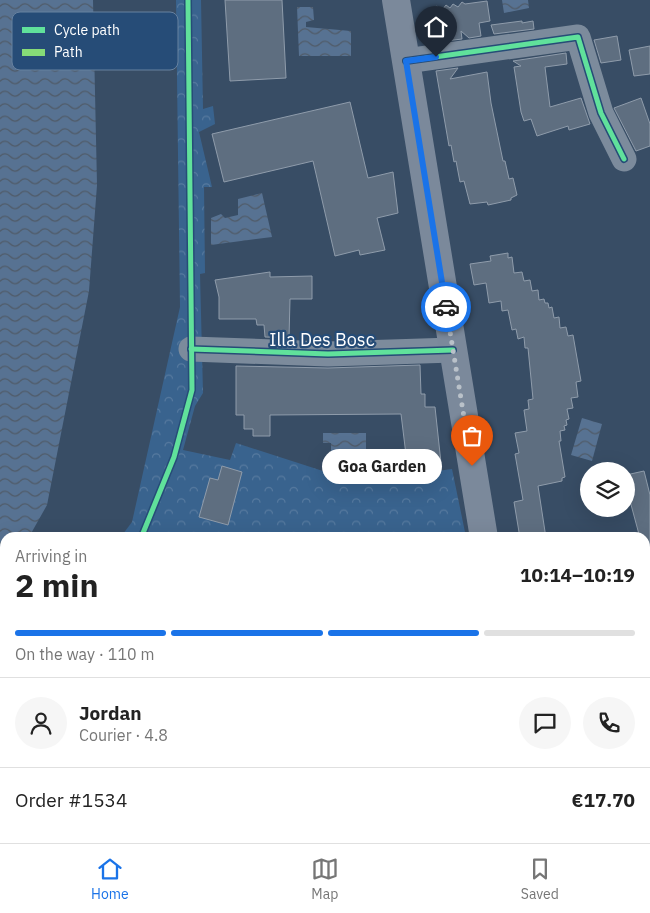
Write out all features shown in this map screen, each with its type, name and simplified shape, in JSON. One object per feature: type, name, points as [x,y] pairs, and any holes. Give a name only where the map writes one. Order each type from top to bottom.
[{"type":"main road","points":[[396,0],[483,532]]},
{"type":"street","points":[[406,61],[578,37],[601,113],[624,158]]},
{"type":"street","name":"Illa Des Bosc","points":[[191,349],[328,354],[453,350]]},
{"type":"green space","points":[[176,0],[201,0],[203,109],[213,106],[215,124],[199,132],[212,187],[204,187],[205,273],[200,274],[203,393],[195,406],[183,450],[230,460],[236,443],[357,482],[452,469],[465,532],[124,532],[132,522],[180,307],[178,12],[176,12]]},
{"type":"water","points":[[0,0],[93,0],[93,12],[12,12],[12,70],[95,70],[97,185],[89,291],[47,505],[32,532],[0,532]]},
{"type":"water","points":[[502,0],[528,0],[529,8],[504,13]]},
{"type":"water","points":[[297,7],[313,7],[314,20],[306,22],[306,27],[351,31],[351,56],[299,56]]},
{"type":"water","points":[[262,193],[272,237],[211,245],[211,218],[221,214],[225,218],[238,215],[238,199]]},
{"type":"water","points":[[582,418],[602,424],[592,461],[571,455]]},
{"type":"water","points":[[323,433],[366,433],[366,455],[331,455],[331,443],[323,443]]},
{"type":"building","points":[[225,0],[282,0],[286,78],[230,81]]},
{"type":"building","points":[[487,1],[490,21],[479,23],[481,36],[469,38],[461,31],[462,39],[429,43],[425,19],[436,6],[442,10],[446,5],[450,8],[453,4],[458,7],[462,2],[465,4]]},
{"type":"building","points":[[522,21],[522,23],[533,21],[534,29],[494,34],[491,25]]},
{"type":"building","points":[[617,36],[621,60],[601,63],[594,40]]},
{"type":"building","points":[[650,46],[650,74],[634,76],[629,50]]},
{"type":"building","points":[[566,53],[567,64],[545,67],[550,107],[581,98],[590,124],[569,130],[568,126],[537,136],[531,119],[524,121],[521,112],[514,67],[521,66],[513,61]]},
{"type":"building","points":[[458,68],[450,79],[487,72],[491,103],[503,161],[505,161],[509,179],[513,178],[517,195],[511,198],[511,200],[488,205],[487,202],[470,204],[464,181],[460,182],[456,161],[454,162],[451,145],[449,146],[436,71]]},
{"type":"building","points":[[641,98],[650,124],[650,146],[636,151],[614,108]]},
{"type":"building","points":[[350,102],[368,178],[393,172],[398,213],[377,218],[385,250],[360,255],[359,250],[335,256],[313,161],[224,182],[212,134]]},
{"type":"building","points":[[508,253],[508,258],[512,257],[514,273],[522,272],[524,281],[530,280],[532,291],[538,290],[539,300],[544,299],[545,303],[548,303],[549,308],[552,307],[554,318],[559,317],[560,328],[566,327],[568,336],[573,335],[581,381],[576,382],[578,397],[571,398],[573,408],[567,409],[569,419],[566,420],[565,430],[560,431],[561,441],[559,441],[565,477],[562,478],[562,481],[538,486],[545,532],[519,532],[514,502],[523,500],[515,454],[519,453],[515,433],[527,431],[524,410],[529,409],[528,400],[533,399],[528,348],[525,348],[524,337],[518,339],[516,329],[512,330],[508,310],[502,311],[501,301],[489,303],[486,283],[474,285],[470,264],[491,261],[490,256]]},
{"type":"building","points":[[270,272],[270,277],[312,276],[312,299],[290,299],[289,338],[265,337],[264,325],[257,325],[256,319],[219,319],[219,297],[215,280]]},
{"type":"building","points":[[420,365],[421,394],[425,394],[425,407],[435,407],[441,463],[407,463],[401,414],[270,415],[270,436],[253,436],[253,429],[244,429],[244,415],[236,415],[236,366],[328,368]]},
{"type":"building","points":[[222,466],[242,472],[228,525],[199,517],[210,478],[218,480]]},
{"type":"building","points":[[644,471],[650,495],[650,532],[638,532],[634,517],[635,473]]},
{"type":"cycle path","points":[[143,532],[174,457],[192,390],[188,0]]},
{"type":"cycle path","points":[[406,61],[578,37],[601,113],[624,159]]},
{"type":"cycle path","points":[[191,349],[328,354],[453,350]]},
{"type":"way so far","points":[[446,307],[472,466]]},
{"type":"place","name":"Goa Garden","points":[[472,466]]},
{"type":"route","points":[[436,57],[406,61],[446,307]]}]
